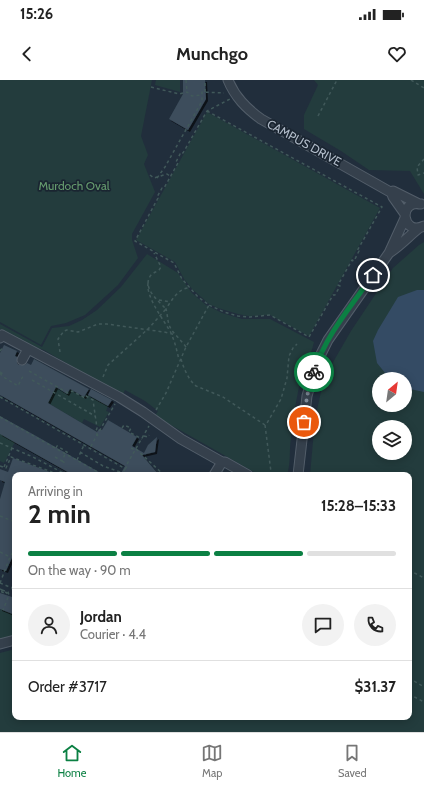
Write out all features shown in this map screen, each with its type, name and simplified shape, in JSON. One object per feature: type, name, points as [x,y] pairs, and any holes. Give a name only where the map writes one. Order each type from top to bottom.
[{"type":"street","name":"CAMPUS DRIVE","points":[[228,80],[237,98],[250,111],[261,119],[392,192],[395,191],[422,205]]},
{"type":"street","points":[[392,192],[393,197],[409,225],[416,228],[422,227]]},
{"type":"street","points":[[298,472],[307,396],[316,364],[328,340],[389,253],[408,207],[415,203],[422,205]]},
{"type":"street","points":[[389,253],[397,248],[408,236],[422,227]]},
{"type":"street","points":[[0,338],[2,336],[119,397],[151,422],[243,472]]},
{"type":"street","points":[[22,360],[28,349]]},
{"type":"street","points":[[216,472],[222,462]]},
{"type":"street","points":[[0,644],[12,641]]},
{"type":"path","points":[[186,80],[187,92],[192,96],[202,95],[202,92],[205,92],[205,80]]},
{"type":"path","points":[[318,116],[337,80]]},
{"type":"path","points":[[411,80],[424,88]]},
{"type":"path","points":[[151,87],[179,94],[187,92]]},
{"type":"path","points":[[205,92],[227,94]]},
{"type":"path","points":[[157,178],[202,101],[202,95]]},
{"type":"path","points":[[207,111],[382,208],[357,250],[359,252],[354,261],[352,260],[338,285],[340,286],[333,295],[310,337],[270,315],[250,317],[238,316],[208,305],[189,288],[182,279],[174,263],[135,241],[158,198],[157,197],[160,191],[164,188],[178,163],[176,162],[182,152],[183,153],[207,111],[230,100]]},
{"type":"path","points":[[424,159],[417,167],[418,175],[424,173]]},
{"type":"path","points":[[150,175],[154,178],[167,174],[170,176]]},
{"type":"path","points":[[154,251],[161,267],[160,270],[153,273],[148,281],[148,293],[171,333],[184,370],[192,383],[223,397],[265,425]]},
{"type":"path","points":[[148,281],[150,291],[166,309],[169,324],[186,347]]},
{"type":"path","points":[[103,377],[108,365],[148,329],[183,288],[189,288]]},
{"type":"path","points":[[157,300],[170,302]]},
{"type":"path","points":[[123,472],[166,393],[186,347],[208,305]]},
{"type":"path","points":[[60,352],[58,339],[60,334],[66,330],[78,332],[98,324],[148,329],[176,335]]},
{"type":"path","points":[[272,472],[265,425],[281,399],[287,378],[289,356],[297,344]]},
{"type":"path","points":[[0,351],[3,347]]},
{"type":"path","points":[[29,371],[68,394],[73,391],[85,398],[86,396],[93,400],[97,428],[96,431],[98,436]]},
{"type":"path","points":[[0,373],[5,375]]},
{"type":"path","points":[[0,373],[2,376],[18,386],[22,376]]},
{"type":"path","points":[[32,380],[95,416]]},
{"type":"path","points":[[0,397],[125,469]]},
{"type":"path","points":[[90,448],[119,397]]},
{"type":"path","points":[[0,417],[98,472]]},
{"type":"path","points":[[122,428],[124,425],[130,428],[130,432],[142,439]]},
{"type":"path","points":[[144,436],[148,437],[149,435]]},
{"type":"path","points":[[0,443],[33,457],[61,472]]},
{"type":"path","points":[[77,460],[84,445]]},
{"type":"path","points":[[3,467],[12,448]]},
{"type":"path","points":[[57,448],[67,452],[62,460]]},
{"type":"path","points":[[131,448],[136,450],[161,472]]},
{"type":"path","points":[[80,452],[103,466],[117,472]]},
{"type":"path","points":[[0,466],[6,468],[11,457],[51,472]]},
{"type":"path","points":[[55,457],[67,464]]},
{"type":"path","points":[[123,472],[128,465]]},
{"type":"path","points":[[0,516],[12,521]]},
{"type":"path","points":[[0,552],[10,557]]},
{"type":"path","points":[[12,553],[0,583],[12,588]]},
{"type":"path","points":[[0,572],[4,573]]},
{"type":"path","points":[[412,572],[424,578]]},
{"type":"path","points":[[1,591],[3,590],[8,592],[9,595],[12,596]]},
{"type":"path","points":[[1,591],[6,593]]},
{"type":"path","points":[[3,610],[9,595]]},
{"type":"path","points":[[412,680],[424,687]]},
{"type":"path","points":[[412,696],[424,702]]},
{"type":"green space","name":"Murdoch Oval","points":[[0,80],[152,80],[141,136],[148,155],[144,164],[155,192],[132,234],[132,240],[138,258],[118,285],[85,315],[66,323],[51,326],[41,345],[0,322]]},
{"type":"green space","points":[[156,80],[180,80],[180,92],[155,85]]},
{"type":"green space","points":[[314,80],[424,80],[424,194],[410,171],[369,170],[304,129],[304,115],[318,85]]},
{"type":"green space","points":[[207,112],[380,208],[309,336],[270,315],[248,316],[209,304],[192,289],[184,279],[175,262],[136,240]]},
{"type":"green space","points":[[424,242],[424,732],[0,732],[0,653],[12,650],[12,720],[412,720],[412,472],[310,472],[315,419],[324,378],[351,331],[393,268]]},
{"type":"green space","points":[[147,254],[178,273],[192,293],[206,305],[222,313],[242,319],[270,319],[314,342],[298,392],[292,427],[288,472],[254,472],[155,416],[158,411],[145,401],[125,390],[122,396],[44,350],[32,346],[0,329],[0,324],[42,347],[52,328],[69,326],[82,320],[97,310],[121,287]]},
{"type":"green space","points":[[27,371],[67,394],[70,389],[84,397],[86,394],[108,406],[106,411],[109,412],[100,427],[84,419],[82,423],[48,403]]},
{"type":"green space","points":[[0,433],[15,442],[4,463],[0,461]]},
{"type":"green space","points":[[0,609],[12,614],[12,636],[0,639]]},
{"type":"water","points":[[417,290],[424,290],[424,392],[412,389],[412,372],[384,372],[377,363],[373,341],[398,297]]},
{"type":"building","points":[[183,80],[205,80],[206,99],[188,130],[169,119],[183,94]]},
{"type":"building","points":[[4,345],[17,351],[15,356],[17,357],[17,363],[19,365],[25,365],[27,363],[31,365],[34,359],[89,389],[84,397],[70,389],[67,394],[56,387],[48,403],[97,432],[99,429],[102,430],[108,420],[137,437],[132,446],[144,453],[148,445],[157,437],[155,452],[142,455],[156,472],[122,472],[125,466],[0,395],[0,353]]},
{"type":"building","points":[[91,389],[112,400],[108,406],[88,395]]},
{"type":"building","points":[[0,416],[99,472],[68,472],[0,434]]},
{"type":"building","points":[[13,458],[50,472],[12,472],[12,558],[6,571],[0,569],[0,499],[5,482],[0,480],[0,469],[8,472]]},
{"type":"building","points":[[0,593],[12,597],[12,614],[0,609]]},
{"type":"way so far","points":[[304,422],[307,396],[314,372]]},
{"type":"route","points":[[314,372],[316,364],[328,340],[373,275]]}]
